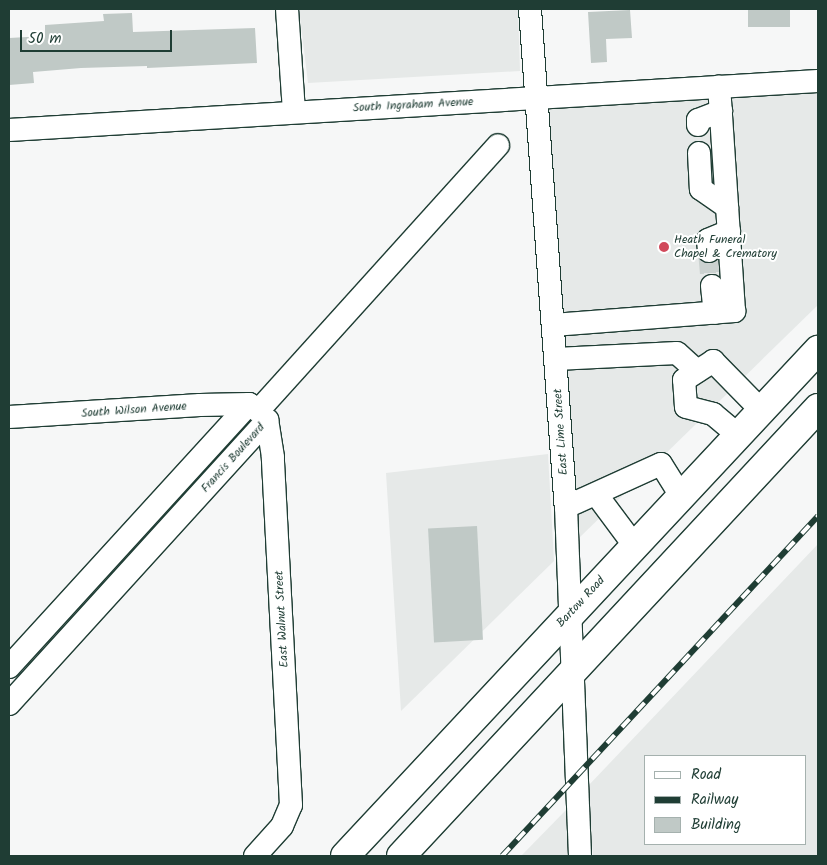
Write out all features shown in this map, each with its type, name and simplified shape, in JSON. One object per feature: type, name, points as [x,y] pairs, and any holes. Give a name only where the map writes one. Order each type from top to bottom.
[{"type":"main road","name":"Bartow Road","points":[[345,856],[569,614],[818,350]]},
{"type":"main road","points":[[401,856],[818,408]]},
{"type":"street","points":[[287,9],[294,112]]},
{"type":"street","name":"East Lime Street","points":[[530,9],[566,508],[580,856]]},
{"type":"street","name":"South Ingraham Avenue","points":[[9,130],[818,81]]},
{"type":"street","points":[[553,325],[734,312],[719,86]]},
{"type":"street","points":[[698,125],[698,120],[721,111]]},
{"type":"street","name":"Francis Boulevard","points":[[9,704],[258,412],[498,145]]},
{"type":"street","points":[[699,153],[701,189],[727,207]]},
{"type":"street","points":[[708,251],[708,240],[728,231]]},
{"type":"street","points":[[712,286],[714,313]]},
{"type":"street","points":[[556,359],[677,353],[697,371]]},
{"type":"street","points":[[738,435],[713,414],[686,407],[684,380],[713,361],[761,410]]},
{"type":"street","points":[[713,414],[738,388]]},
{"type":"street","name":"Francis Boulevard","points":[[9,667],[43,630],[258,412]]},
{"type":"street","name":"South Wilson Avenue","points":[[9,417],[258,412]]},
{"type":"street","name":"East Walnut Street","points":[[256,856],[282,826],[291,805],[273,457],[258,412]]},
{"type":"street","points":[[566,508],[661,464],[681,496]]},
{"type":"street","points":[[596,494],[634,546]]},
{"type":"street","points":[[43,630],[61,645]]},
{"type":"shaded area","points":[[299,9],[518,9],[520,71],[308,83]]},
{"type":"shaded area","points":[[818,91],[818,305],[577,540],[549,107]]},
{"type":"shaded area","points":[[548,454],[554,561],[401,711],[386,473]]},
{"type":"shaded area","points":[[818,544],[818,856],[593,856],[588,786]]},
{"type":"shaded area","points":[[566,810],[569,856],[521,856]]},
{"type":"building","points":[[748,9],[790,9],[790,27],[748,27]]},
{"type":"building","points":[[630,10],[632,38],[606,39],[607,62],[591,63],[588,12]]},
{"type":"building","points":[[132,13],[133,32],[255,28],[257,63],[147,68],[147,66],[81,68],[33,72],[34,83],[9,85],[9,38],[45,36],[45,25],[104,21],[103,14]]},
{"type":"building","points":[[477,526],[483,640],[434,642],[428,529]]},
{"type":"tunnel","points":[[709,251],[712,286]]},
{"type":"railway","points":[[502,856],[818,516]]},
{"type":"place","name":"Heath Funeral Chapel & Crematory","points":[[664,247]]}]
